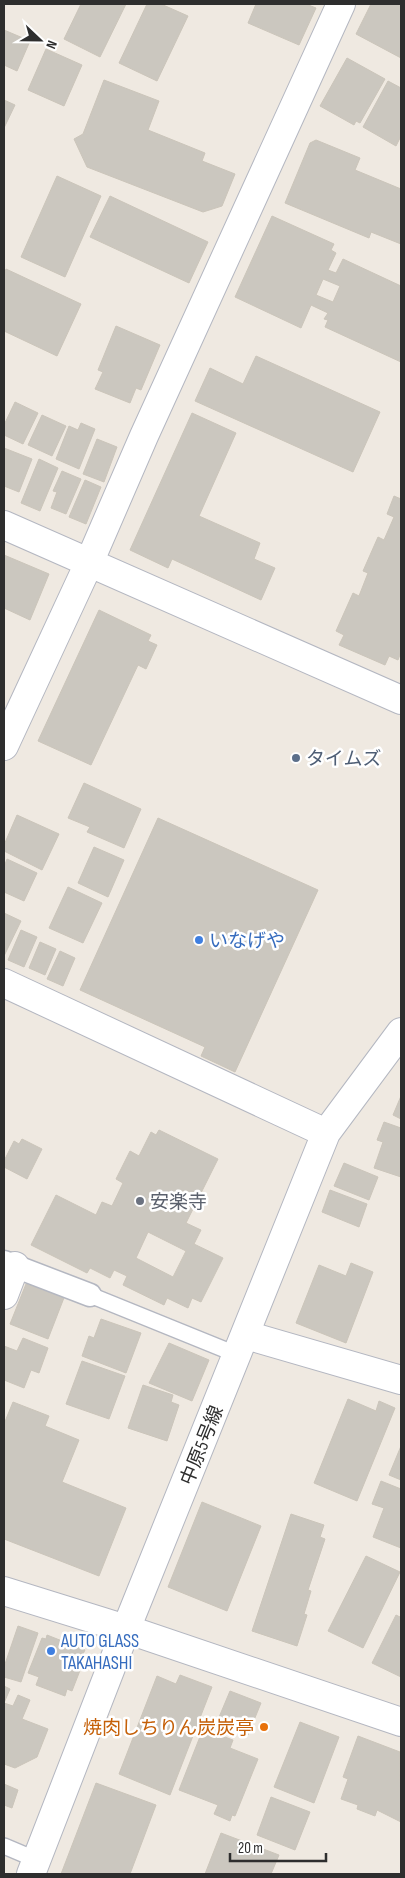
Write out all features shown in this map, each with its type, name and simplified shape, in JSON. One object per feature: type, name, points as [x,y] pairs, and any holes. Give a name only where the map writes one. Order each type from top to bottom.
[{"type":"street","points":[[4,746],[90,563],[144,436],[340,4]]},
{"type":"street","points":[[4,525],[401,700]]},
{"type":"street","points":[[4,982],[326,1133]]},
{"type":"street","name":"中原5号線","points":[[34,1867],[126,1629],[326,1133],[390,1069],[401,1032]]},
{"type":"street","points":[[4,1295],[9,1264],[90,1295]]},
{"type":"street","points":[[242,1345],[401,1380]]},
{"type":"street","points":[[4,1592],[126,1629],[401,1722]]},
{"type":"lane","points":[[90,1295],[242,1345]]},
{"type":"lane","points":[[4,1846],[34,1867]]},
{"type":"building","points":[[81,4],[126,4],[100,57],[64,39]]},
{"type":"building","points":[[147,4],[161,4],[188,16],[157,81],[119,63]]},
{"type":"building","points":[[256,4],[306,4],[316,8],[299,45],[248,23]]},
{"type":"building","points":[[371,4],[401,4],[401,58],[356,34]]},
{"type":"building","points":[[4,30],[30,41],[17,71],[4,65]]},
{"type":"building","points":[[46,49],[82,65],[64,106],[28,90]]},
{"type":"building","points":[[347,58],[385,79],[360,123],[356,121],[354,125],[320,106]]},
{"type":"building","points":[[104,80],[159,101],[148,130],[205,153],[202,161],[235,174],[222,206],[203,212],[87,167],[74,139],[83,134]]},
{"type":"building","points":[[388,81],[401,88],[401,136],[396,146],[363,127]]},
{"type":"building","points":[[4,100],[15,105],[4,128]]},
{"type":"building","points":[[316,140],[360,158],[355,170],[401,189],[401,244],[371,232],[369,238],[285,203],[310,143]]},
{"type":"building","points":[[57,176],[101,196],[65,277],[21,257]]},
{"type":"building","points":[[110,196],[208,242],[189,283],[90,237]]},
{"type":"building","points":[[272,216],[334,244],[331,250],[336,253],[328,270],[336,273],[343,259],[401,286],[401,362],[325,327],[328,320],[324,319],[328,313],[311,305],[301,328],[235,297]],"holes":[[[323,279],[340,286],[333,302],[316,295]]]},
{"type":"building","points":[[6,269],[81,304],[57,356],[4,331],[4,275]]},
{"type":"building","points":[[116,326],[160,345],[141,390],[136,388],[130,403],[95,389],[103,372],[98,370]]},
{"type":"building","points":[[256,356],[380,412],[353,472],[195,401],[210,368],[243,384]]},
{"type":"building","points":[[15,402],[38,413],[23,444],[4,435],[4,425]]},
{"type":"building","points":[[192,413],[236,433],[199,516],[260,543],[254,559],[275,568],[261,600],[172,559],[168,568],[130,550]]},
{"type":"building","points":[[42,415],[66,426],[52,456],[28,445]]},
{"type":"building","points":[[81,423],[95,429],[79,469],[56,459],[69,426],[78,430]]},
{"type":"building","points":[[97,439],[117,447],[104,482],[83,474]]},
{"type":"building","points":[[4,448],[32,459],[19,492],[4,486]]},
{"type":"building","points":[[39,459],[58,468],[40,511],[21,503]]},
{"type":"building","points":[[62,471],[81,479],[66,514],[51,508],[57,492],[53,491]]},
{"type":"building","points":[[85,480],[101,487],[86,524],[69,517]]},
{"type":"building","points":[[394,496],[401,499],[401,652],[398,660],[389,656],[385,665],[339,645],[344,635],[336,631],[353,593],[359,596],[368,573],[363,571],[378,537],[384,540],[394,517],[387,514]]},
{"type":"building","points":[[4,555],[49,574],[30,620],[4,608]]},
{"type":"building","points":[[99,610],[151,635],[148,641],[157,645],[146,669],[138,665],[91,765],[38,741]]},
{"type":"building","points":[[84,783],[141,809],[124,848],[87,832],[90,827],[68,818]]},
{"type":"building","points":[[17,815],[59,834],[42,870],[4,851],[4,845]]},
{"type":"building","name":"いなげや","points":[[158,818],[318,890],[235,1072],[201,1056],[205,1047],[80,990]]},
{"type":"building","points":[[94,847],[124,860],[108,897],[78,883]]},
{"type":"building","points":[[7,859],[37,873],[24,901],[4,892],[4,867]]},
{"type":"building","points":[[68,887],[102,903],[83,943],[49,928]]},
{"type":"building","points":[[4,913],[21,921],[4,956]]},
{"type":"building","points":[[21,930],[37,937],[24,967],[8,960]]},
{"type":"building","points":[[40,942],[56,949],[45,975],[29,968]]},
{"type":"building","points":[[60,951],[75,958],[63,986],[47,979]]},
{"type":"building","points":[[401,1096],[401,1119],[393,1115]]},
{"type":"building","points":[[384,1122],[401,1128],[401,1177],[374,1168],[383,1142],[377,1140]]},
{"type":"building","points":[[159,1130],[218,1159],[186,1223],[201,1230],[194,1244],[223,1258],[201,1302],[192,1298],[188,1308],[167,1298],[164,1305],[123,1285],[127,1276],[114,1270],[110,1278],[90,1268],[87,1273],[31,1245],[56,1195],[96,1215],[102,1202],[112,1206],[123,1183],[116,1179],[130,1151],[139,1156],[151,1132],[156,1135]],"holes":[[[148,1232],[186,1251],[173,1277],[136,1258]]]},
{"type":"building","points":[[22,1139],[42,1149],[27,1179],[4,1167],[4,1161],[14,1141],[19,1144]]},
{"type":"building","points":[[344,1163],[378,1177],[369,1200],[334,1186]]},
{"type":"building","points":[[330,1190],[367,1204],[359,1227],[322,1212]]},
{"type":"building","points":[[351,1263],[373,1272],[346,1343],[296,1323],[319,1265],[346,1276]]},
{"type":"building","points":[[41,1280],[67,1290],[48,1339],[10,1324],[26,1284],[38,1288]]},
{"type":"building","points":[[101,1319],[141,1333],[126,1373],[82,1356],[89,1336],[94,1338]]},
{"type":"building","points":[[23,1338],[48,1348],[39,1373],[31,1370],[24,1388],[4,1380],[4,1346],[17,1351]]},
{"type":"building","points":[[169,1343],[209,1360],[192,1401],[149,1383]]},
{"type":"building","points":[[82,1361],[125,1376],[109,1419],[66,1404]]},
{"type":"building","points":[[143,1385],[173,1395],[171,1402],[179,1405],[167,1441],[128,1428]]},
{"type":"building","points":[[348,1399],[376,1411],[379,1401],[395,1408],[357,1501],[314,1483]]},
{"type":"building","points":[[13,1402],[49,1416],[45,1426],[79,1440],[62,1482],[126,1508],[99,1576],[4,1539],[4,1424]]},
{"type":"building","points":[[401,1446],[401,1480],[389,1475]]},
{"type":"building","points":[[381,1481],[401,1489],[401,1548],[373,1537],[384,1508],[372,1504]]},
{"type":"building","points":[[202,1502],[261,1526],[227,1611],[168,1587]]},
{"type":"building","points":[[291,1514],[324,1525],[320,1537],[325,1539],[308,1590],[311,1591],[304,1614],[307,1615],[297,1646],[252,1631]]},
{"type":"building","points":[[366,1556],[400,1572],[363,1648],[328,1631]]},
{"type":"building","points":[[401,1614],[401,1677],[372,1663],[396,1615],[400,1617]]},
{"type":"building","points":[[18,1626],[38,1633],[21,1682],[4,1677],[4,1667]]},
{"type":"building","points":[[47,1635],[85,1650],[83,1654],[86,1655],[72,1691],[67,1689],[65,1696],[36,1685],[39,1677],[28,1673],[42,1638],[46,1639]]},
{"type":"building","points":[[180,1675],[212,1687],[170,1795],[119,1774],[157,1676],[176,1684]]},
{"type":"building","points":[[4,1686],[10,1689],[4,1703]]},
{"type":"building","points":[[230,1691],[261,1703],[248,1735],[217,1722]]},
{"type":"building","points":[[18,1695],[30,1700],[22,1719],[48,1729],[37,1757],[15,1768],[4,1764],[4,1703],[13,1706]]},
{"type":"building","points":[[300,1722],[339,1737],[314,1803],[274,1787]]},
{"type":"building","points":[[203,1729],[233,1740],[230,1748],[258,1759],[235,1816],[232,1815],[230,1821],[214,1814],[218,1805],[179,1790]]},
{"type":"building","points":[[358,1736],[400,1752],[401,1822],[377,1810],[375,1816],[357,1809],[358,1805],[341,1799],[348,1779],[343,1777]]},
{"type":"building","points":[[96,1783],[156,1805],[130,1874],[61,1874]]},
{"type":"building","points":[[4,1784],[18,1790],[12,1808],[4,1805]]},
{"type":"building","points":[[271,1797],[310,1812],[295,1850],[257,1835]]},
{"type":"building","points":[[221,1833],[279,1855],[271,1874],[205,1874]]},
{"type":"place","name":"タイムズ","points":[[296,758]]},
{"type":"place","name":"いなげや","points":[[199,940]]},
{"type":"place","name":"安楽寺","points":[[140,1201]]},
{"type":"place","name":"AUTO GLASS TAKAHASHI","points":[[51,1651]]},
{"type":"place","name":"焼肉しちりん炭炭亭","points":[[264,1727]]}]
